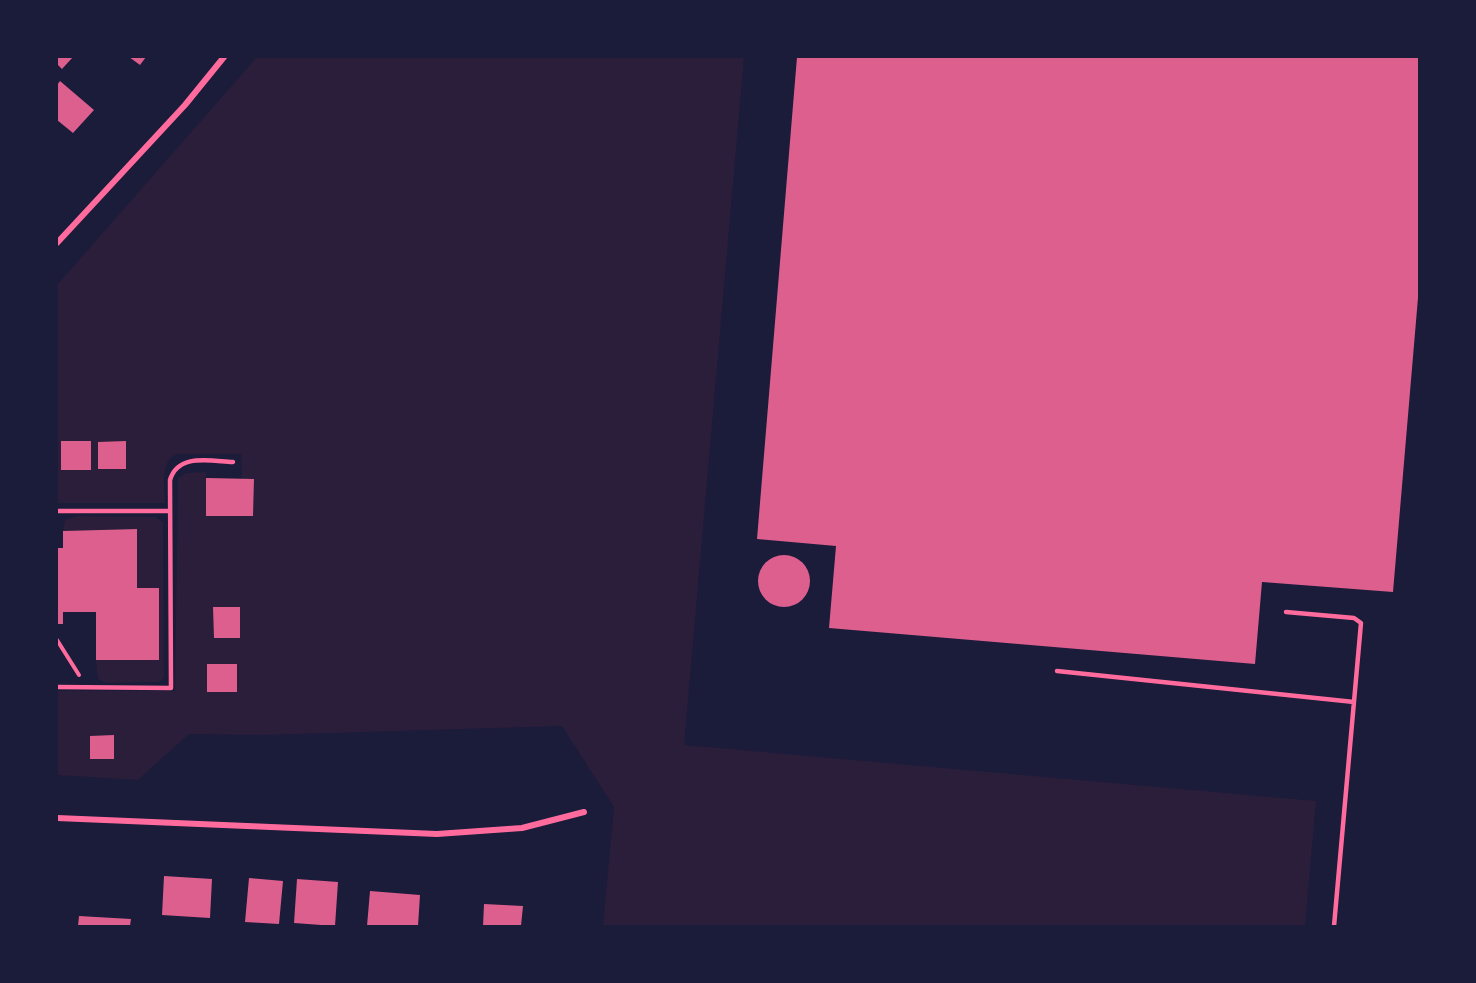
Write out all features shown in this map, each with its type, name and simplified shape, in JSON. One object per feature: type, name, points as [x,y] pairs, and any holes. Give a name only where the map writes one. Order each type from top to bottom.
[{"type":"street","points":[[57,243],[185,105],[224,57]]},
{"type":"street","points":[[57,818],[437,834],[522,828],[584,812]]},
{"type":"lane","points":[[57,687],[171,688],[170,480],[178,465],[196,461],[233,462]]},
{"type":"lane","points":[[57,511],[170,511]]},
{"type":"lane","points":[[1286,612],[1354,618],[1361,623],[1334,926]]},
{"type":"lane","points":[[1057,671],[1354,702]]},
{"type":"path","points":[[57,640],[87,687]]},
{"type":"shaded area","points":[[257,57],[744,57],[684,745],[1316,801],[1305,926],[603,926],[614,807],[562,726],[263,735],[189,734],[138,780],[57,775],[57,691],[175,691],[178,478],[186,473],[206,472],[206,516],[253,516],[254,480],[242,479],[241,454],[178,454],[168,462],[164,475],[165,503],[57,503],[57,285]]},
{"type":"shaded area","points":[[76,516],[155,517],[163,522],[164,677],[160,682],[105,683],[98,679],[96,660],[159,660],[159,588],[137,588],[137,529],[63,531],[65,520]]},
{"type":"building","points":[[57,57],[73,57],[62,69],[57,64]]},
{"type":"building","points":[[129,57],[146,57],[140,65]]},
{"type":"building","points":[[797,57],[1419,57],[1419,286],[1393,592],[1262,582],[1255,664],[829,628],[836,546],[757,539]]},
{"type":"building","points":[[60,81],[94,110],[73,133],[57,120],[57,85]]},
{"type":"building","points":[[61,441],[91,441],[91,470],[61,470]]},
{"type":"building","points":[[126,441],[126,469],[98,469],[98,442]]},
{"type":"building","points":[[206,478],[254,479],[253,516],[206,516]]},
{"type":"building","points":[[137,529],[137,588],[159,588],[159,660],[96,660],[96,612],[63,612],[63,624],[57,624],[57,548],[63,548],[63,531]]},
{"type":"building","points":[[779,555],[789,555],[803,562],[810,581],[803,600],[789,607],[779,607],[769,603],[762,596],[758,586],[758,576],[762,566],[769,559]]},
{"type":"building","points":[[213,607],[240,607],[240,638],[214,638]]},
{"type":"building","points":[[207,664],[237,664],[237,692],[207,692]]},
{"type":"building","points":[[114,735],[114,759],[90,759],[90,736]]},
{"type":"building","points":[[164,876],[212,879],[210,918],[162,915]]},
{"type":"building","points":[[249,878],[283,881],[279,924],[245,922]]},
{"type":"building","points":[[297,879],[338,882],[335,926],[294,923]]},
{"type":"building","points":[[370,891],[420,895],[418,926],[367,926]]},
{"type":"building","points":[[484,904],[523,906],[521,926],[483,926]]},
{"type":"building","points":[[79,916],[131,919],[130,926],[78,926]]}]
